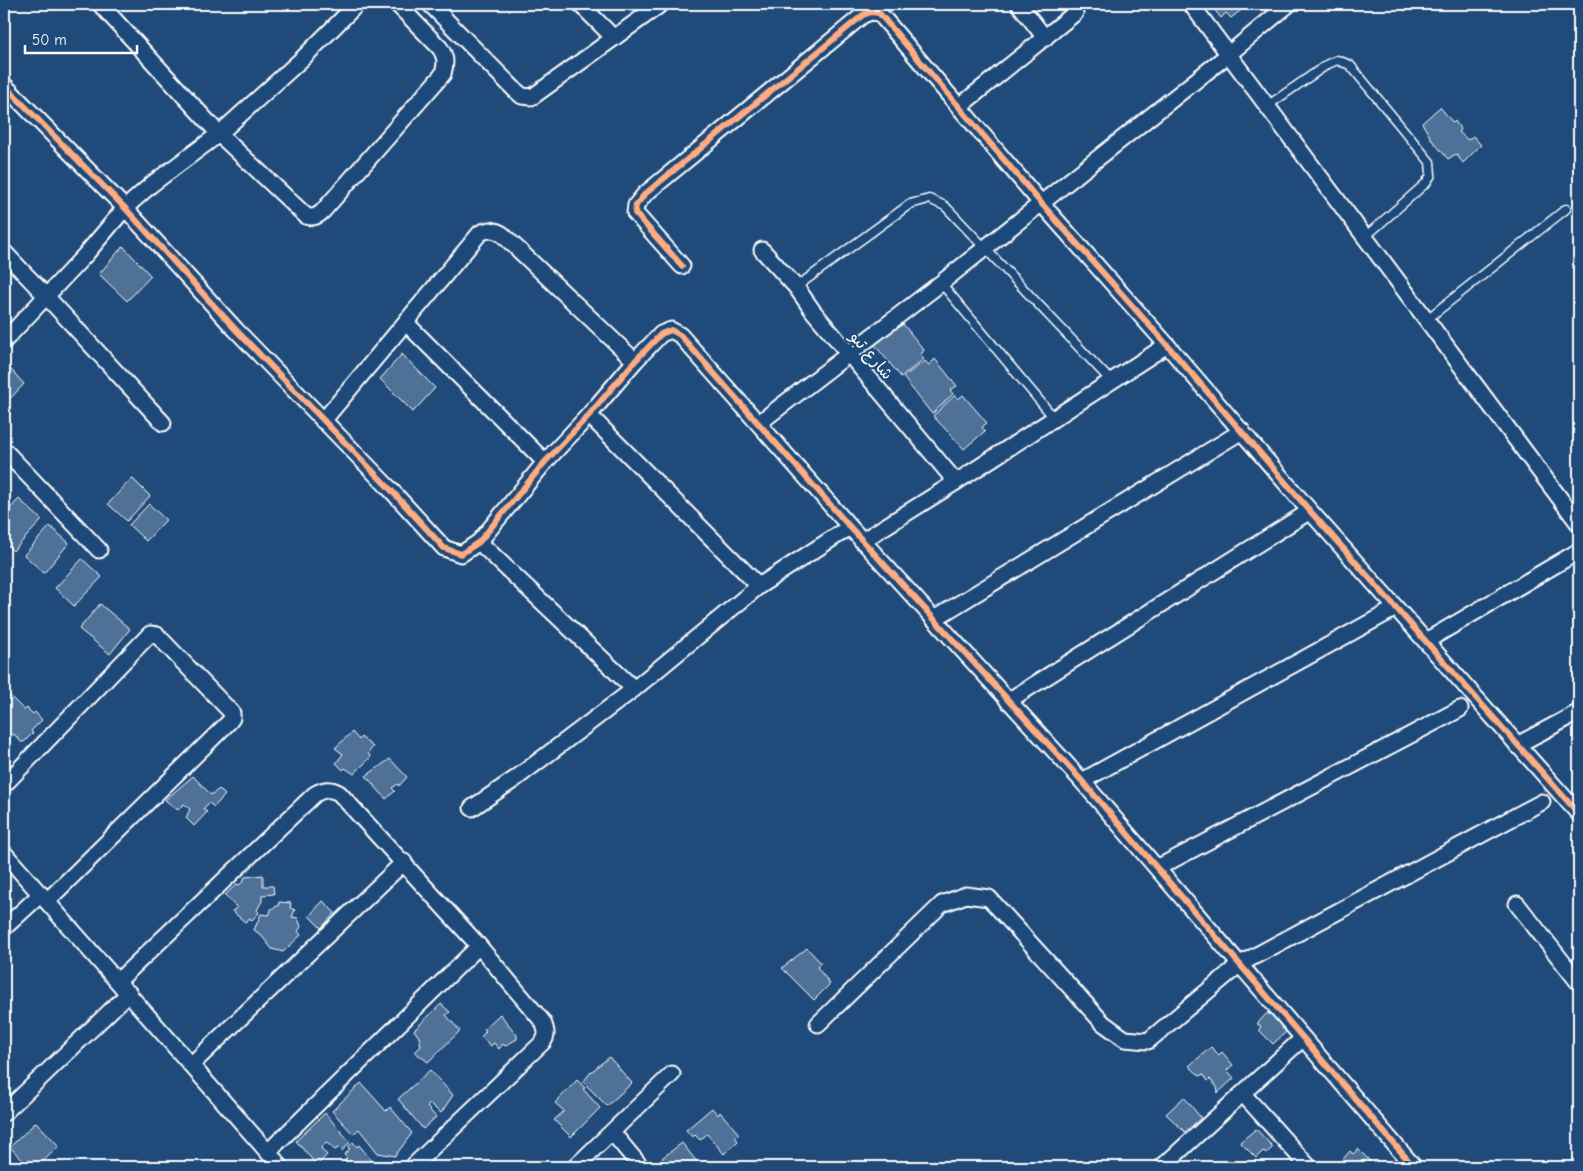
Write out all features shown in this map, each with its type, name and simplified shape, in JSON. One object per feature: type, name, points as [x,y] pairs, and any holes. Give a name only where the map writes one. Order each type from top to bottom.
[{"type":"street","points":[[100,4],[219,134],[306,216],[312,218],[318,216],[443,74],[446,64],[440,48],[396,4]]},
{"type":"street","points":[[4,341],[103,235],[125,208],[152,184],[219,134],[303,58],[357,4]]},
{"type":"street","points":[[430,4],[522,96],[532,97],[661,4]]},
{"type":"street","points":[[580,4],[614,38]]},
{"type":"street","points":[[1019,4],[1045,38]]},
{"type":"street","points":[[1191,4],[1579,524]]},
{"type":"street","points":[[759,423],[941,283],[1289,4]]},
{"type":"street","points":[[682,266],[635,212],[636,205],[645,194],[862,15],[871,12],[879,13],[1310,511],[1579,814]]},
{"type":"street","points":[[960,106],[1075,13]]},
{"type":"street","points":[[4,85],[125,208],[236,330],[391,490],[444,548],[461,554],[479,542],[545,462],[660,334],[670,330],[680,335],[862,541],[1082,781],[1414,1167]]},
{"type":"street","points":[[323,421],[480,233],[487,230],[496,230],[502,234],[635,361]]},
{"type":"street","name":"شارع تبو","points":[[762,250],[796,287],[849,355],[956,482]]},
{"type":"street","points":[[4,252],[163,423]]},
{"type":"street","points":[[406,323],[545,462]]},
{"type":"street","points":[[862,541],[1167,345]]},
{"type":"street","points":[[589,415],[759,586]]},
{"type":"street","points":[[934,619],[1242,431]]},
{"type":"street","points":[[4,450],[99,550]]},
{"type":"street","points":[[1008,701],[1310,511]]},
{"type":"street","points":[[472,808],[515,779],[634,689],[759,586],[850,527]]},
{"type":"street","points":[[479,542],[634,689]]},
{"type":"street","points":[[1426,641],[1579,551]]},
{"type":"street","points":[[1082,781],[1396,608]]},
{"type":"street","points":[[4,785],[150,634],[157,635],[232,713],[232,718],[229,722],[44,897],[4,928]]},
{"type":"street","points":[[1157,868],[1460,709]]},
{"type":"street","points":[[1517,745],[1579,712]]},
{"type":"street","points":[[118,981],[315,794],[331,789],[339,793],[479,946],[542,1022],[546,1037],[412,1167]]},
{"type":"street","points":[[818,1024],[942,904],[966,895],[989,898],[1103,1023],[1124,1039],[1148,1040],[1240,964],[1542,802]]},
{"type":"street","points":[[4,853],[281,1167]]},
{"type":"street","points":[[191,1065],[404,862]]},
{"type":"street","points":[[1517,904],[1579,983]]},
{"type":"street","points":[[268,1152],[479,946]]},
{"type":"street","points":[[4,1113],[129,994]]},
{"type":"street","points":[[1162,1167],[1303,1038]]},
{"type":"street","points":[[575,1167],[672,1074]]},
{"type":"street","points":[[1243,1094],[1309,1167]]},
{"type":"street","points":[[612,1132],[640,1167]]},
{"type":"lane","points":[[1267,106],[1328,64],[1337,60],[1350,65],[1430,162],[1431,175],[1426,183],[1365,237]]},
{"type":"lane","points":[[796,287],[910,204],[929,199],[945,206],[1112,381]]},
{"type":"lane","points":[[1426,320],[1566,209]]},
{"type":"lane","points":[[941,283],[1054,418]]},
{"type":"building","points":[[1210,4],[1249,4],[1231,18],[1226,13],[1221,18]]},
{"type":"building","points":[[1440,107],[1453,123],[1455,121],[1461,130],[1459,132],[1468,140],[1473,136],[1481,145],[1463,163],[1456,154],[1448,159],[1432,140],[1422,123]]},
{"type":"building","points":[[123,246],[151,276],[127,301],[99,274]]},
{"type":"building","points":[[894,324],[899,328],[903,324],[924,350],[920,356],[924,359],[901,377],[874,344]]},
{"type":"building","points":[[402,354],[435,388],[413,412],[380,379]]},
{"type":"building","points":[[935,359],[957,386],[950,390],[953,394],[932,414],[903,377],[925,361],[929,365]]},
{"type":"building","points":[[4,362],[24,384],[4,405]]},
{"type":"building","points":[[955,395],[958,399],[963,395],[987,423],[982,427],[985,431],[964,449],[933,416]]},
{"type":"building","points":[[132,478],[150,496],[127,521],[108,504]]},
{"type":"building","points":[[19,499],[42,520],[13,551],[4,542],[4,515]]},
{"type":"building","points":[[149,504],[166,520],[146,541],[129,525]]},
{"type":"building","points":[[50,526],[69,543],[44,573],[24,555]]},
{"type":"building","points":[[82,559],[102,577],[74,606],[55,588]]},
{"type":"building","points":[[100,604],[130,629],[110,654],[79,629]]},
{"type":"building","points":[[9,695],[24,710],[27,708],[33,714],[35,712],[42,720],[31,731],[33,733],[24,742],[21,742],[14,734],[8,739],[4,735],[4,701]]},
{"type":"building","points":[[352,732],[359,740],[361,737],[373,747],[368,753],[371,757],[354,774],[345,768],[343,770],[336,763],[343,754],[335,748]]},
{"type":"building","points":[[390,759],[407,777],[399,786],[398,784],[392,788],[395,791],[386,799],[366,776]]},
{"type":"building","points":[[193,776],[211,795],[219,789],[225,795],[214,807],[209,803],[203,809],[207,812],[194,826],[186,818],[190,809],[184,804],[178,810],[165,800]]},
{"type":"building","points":[[263,875],[263,886],[273,886],[274,894],[262,895],[262,901],[257,910],[259,913],[251,921],[250,918],[245,922],[232,911],[237,908],[225,895],[237,884],[239,885],[244,881],[245,877]]},
{"type":"building","points":[[323,901],[335,913],[321,928],[309,916]]},
{"type":"building","points":[[279,902],[291,903],[290,908],[295,910],[292,917],[298,918],[301,927],[298,931],[301,935],[283,952],[272,949],[261,935],[254,930],[261,914],[270,914],[271,909],[278,906]]},
{"type":"building","points":[[807,948],[821,963],[817,967],[830,984],[814,1000],[782,968]]},
{"type":"building","points":[[441,1004],[450,1012],[446,1015],[460,1031],[428,1062],[415,1052],[421,1046],[419,1037],[414,1030]]},
{"type":"building","points":[[1268,1012],[1269,1015],[1272,1012],[1288,1030],[1273,1044],[1259,1030],[1261,1026],[1257,1024]]},
{"type":"building","points":[[500,1014],[517,1035],[517,1039],[505,1046],[503,1044],[499,1049],[494,1043],[491,1046],[481,1037],[486,1031],[484,1029]]},
{"type":"building","points":[[1211,1047],[1219,1055],[1222,1052],[1233,1065],[1227,1070],[1234,1078],[1218,1093],[1217,1087],[1210,1079],[1208,1081],[1203,1074],[1200,1076],[1189,1066]]},
{"type":"building","points":[[609,1057],[632,1083],[607,1106],[583,1082],[591,1072]]},
{"type":"building","points":[[430,1070],[453,1095],[441,1113],[430,1104],[427,1107],[436,1117],[423,1129],[398,1099]]},
{"type":"building","points":[[577,1080],[600,1108],[571,1137],[554,1120],[564,1111],[555,1103]]},
{"type":"building","points":[[361,1083],[386,1111],[390,1107],[412,1133],[395,1156],[378,1153],[359,1129],[353,1134],[332,1111]]},
{"type":"building","points":[[1184,1097],[1201,1118],[1185,1132],[1166,1114]]},
{"type":"building","points":[[712,1108],[718,1115],[720,1112],[739,1134],[735,1137],[738,1141],[724,1154],[707,1134],[700,1140],[695,1135],[692,1137],[686,1130]]},
{"type":"building","points":[[325,1113],[350,1142],[342,1151],[340,1147],[335,1150],[326,1142],[321,1148],[327,1155],[317,1165],[296,1141]]},
{"type":"building","points":[[36,1122],[59,1146],[37,1167],[29,1167],[10,1147]]},
{"type":"building","points":[[1256,1129],[1273,1147],[1266,1154],[1263,1151],[1256,1158],[1240,1142]]},
{"type":"building","points":[[353,1142],[357,1147],[359,1145],[377,1167],[339,1167],[347,1158],[344,1155]]},
{"type":"building","points":[[682,1143],[701,1167],[670,1167],[662,1158]]},
{"type":"building","points":[[1358,1149],[1370,1161],[1368,1165],[1370,1167],[1336,1167],[1350,1151],[1353,1154]]},
{"type":"cycle path","points":[[682,266],[635,213],[636,205],[645,194],[863,15],[871,12],[879,13],[1041,203],[1310,511],[1579,814]]},
{"type":"cycle path","points":[[4,85],[125,208],[236,330],[391,490],[444,548],[461,554],[479,542],[545,462],[661,334],[671,330],[680,335],[850,527],[1082,781],[1414,1167]]}]
